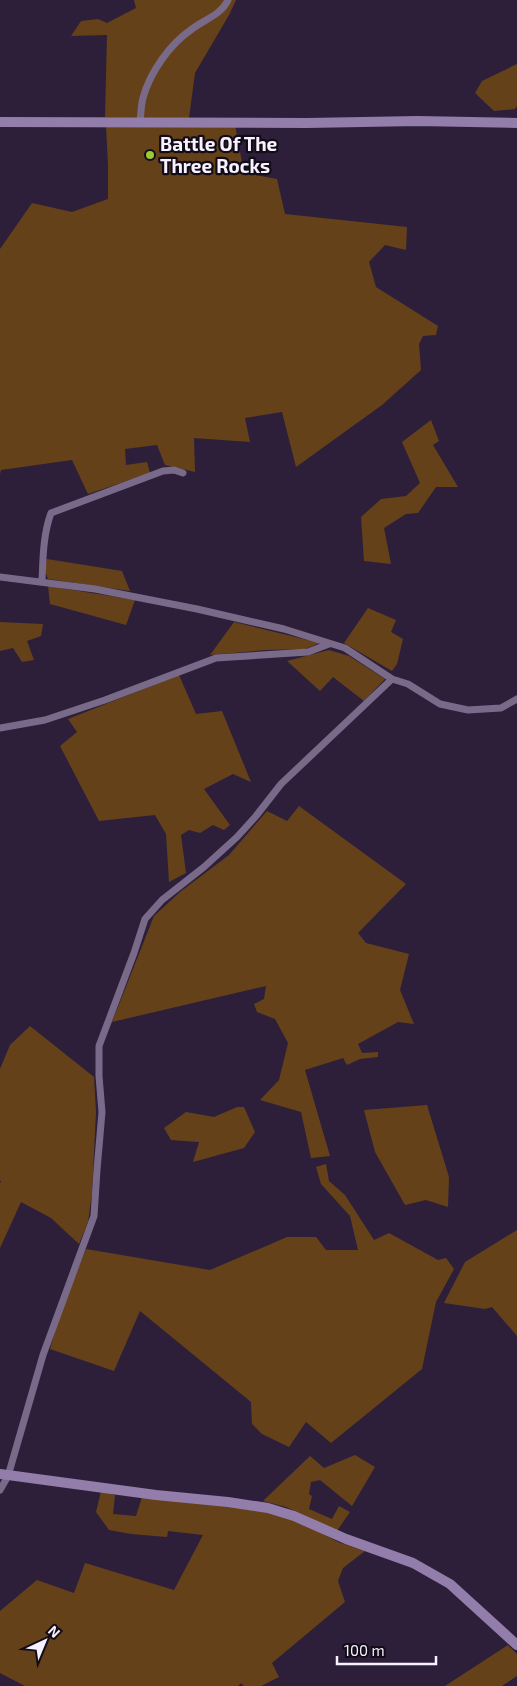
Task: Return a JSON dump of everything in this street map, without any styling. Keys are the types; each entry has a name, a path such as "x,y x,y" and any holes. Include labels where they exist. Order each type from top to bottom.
{"street":[{"path":"140,121 143,98 156,68 174,43 192,29 219,13 228,0"},
{"path":"0,122 307,123 418,121 517,123"},
{"path":"42,581 46,525 51,513 163,470 174,470 182,473"},
{"path":"0,577 95,589 197,609 284,629 345,648 392,679 408,684 440,704 468,710 501,708 517,699"},
{"path":"0,728 45,720 105,700 216,658 308,652 330,644"},
{"path":"0,1490 43,1355 94,1216 96,1170 102,1112 99,1046 145,919 162,900 204,867 237,837 281,784 347,719 379,693 392,679"},
{"path":"4,1475 156,1495 228,1502 268,1508 294,1516 346,1539 413,1563 450,1584 517,1645"}],"shaded area":[{"path":"134,0 236,0 195,73 189,118 105,117 107,35 71,36 81,21 98,19 107,23 136,8"},
{"path":"517,64 517,106 515,109 494,111 475,93 482,81"},
{"path":"235,125 244,173 277,179 285,214 407,227 406,250 385,245 369,262 376,287 438,326 436,335 423,336 419,344 421,370 382,405 296,467 282,412 245,418 250,442 194,438 195,472 165,465 157,445 125,449 126,465 147,462 150,473 88,494 72,460 1,470 0,474 0,249 32,203 72,212 108,199 106,126"},
{"path":"431,420 439,441 433,445 458,487 436,487 418,513 406,514 384,528 391,564 364,561 361,517 381,499 406,496 420,483 402,442"},
{"path":"47,559 122,571 130,591 48,579 44,568"},
{"path":"48,586 135,600 126,625 50,604"},
{"path":"368,608 396,620 391,632 403,639 397,664 392,671 344,643"},
{"path":"0,622 43,624 41,636 27,641 34,660 22,662 13,648 0,651"},
{"path":"234,622 320,643 305,649 210,655"},
{"path":"329,650 349,656 385,679 364,701 333,677 320,691 287,661"},
{"path":"179,675 196,714 222,711 251,782 233,774 204,789 230,825 224,830 213,825 200,833 189,830 181,835 186,873 169,882 166,834 155,815 99,821 60,746 77,732 68,719"},
{"path":"299,806 406,884 358,933 366,943 409,954 400,990 414,1024 398,1022 358,1044 362,1053 378,1052 378,1057 360,1059 347,1065 343,1058 305,1070 330,1156 311,1158 301,1112 260,1100 279,1080 288,1043 275,1019 257,1012 254,1004 264,999 266,986 112,1022 154,916 180,892 229,855 267,811 287,821"},
{"path":"30,1026 94,1077 96,1112 92,1193 88,1222 79,1244 51,1218 21,1202 0,1248 0,1069 10,1045"},
{"path":"427,1105 449,1177 448,1207 426,1200 405,1205 375,1152 364,1110"},
{"path":"237,1107 244,1107 255,1132 244,1148 193,1162 199,1142 171,1140 164,1128 186,1112 214,1117"},
{"path":"326,1164 329,1181 345,1195 374,1240 389,1233 438,1260 446,1258 454,1269 436,1302 422,1369 331,1443 306,1422 289,1447 262,1434 252,1424 251,1402 140,1311 114,1371 50,1349 62,1307 86,1249 210,1270 287,1237 316,1237 326,1250 358,1250 350,1216 321,1184 316,1167"},
{"path":"517,1230 517,1336 492,1307 485,1309 444,1303 465,1262"},
{"path":"355,1455 375,1467 352,1506 320,1480 311,1482 309,1494 312,1496 309,1509 332,1519 339,1506 350,1512 337,1531 286,1507 263,1501 310,1456 324,1468"},
{"path":"101,1491 115,1495 113,1514 136,1516 142,1497 229,1505 278,1514 312,1528 338,1542 365,1551 343,1568 338,1581 345,1602 272,1663 279,1677 261,1686 244,1686 241,1683 238,1686 25,1686 0,1673 0,1611 37,1580 74,1593 85,1563 174,1590 203,1535 168,1531 167,1537 109,1530 96,1512"},
{"path":"508,1645 517,1654 517,1676 502,1686 445,1686"}],"place":[{"name":"Battle Of The Three Rocks","path":"150,155"}]}
